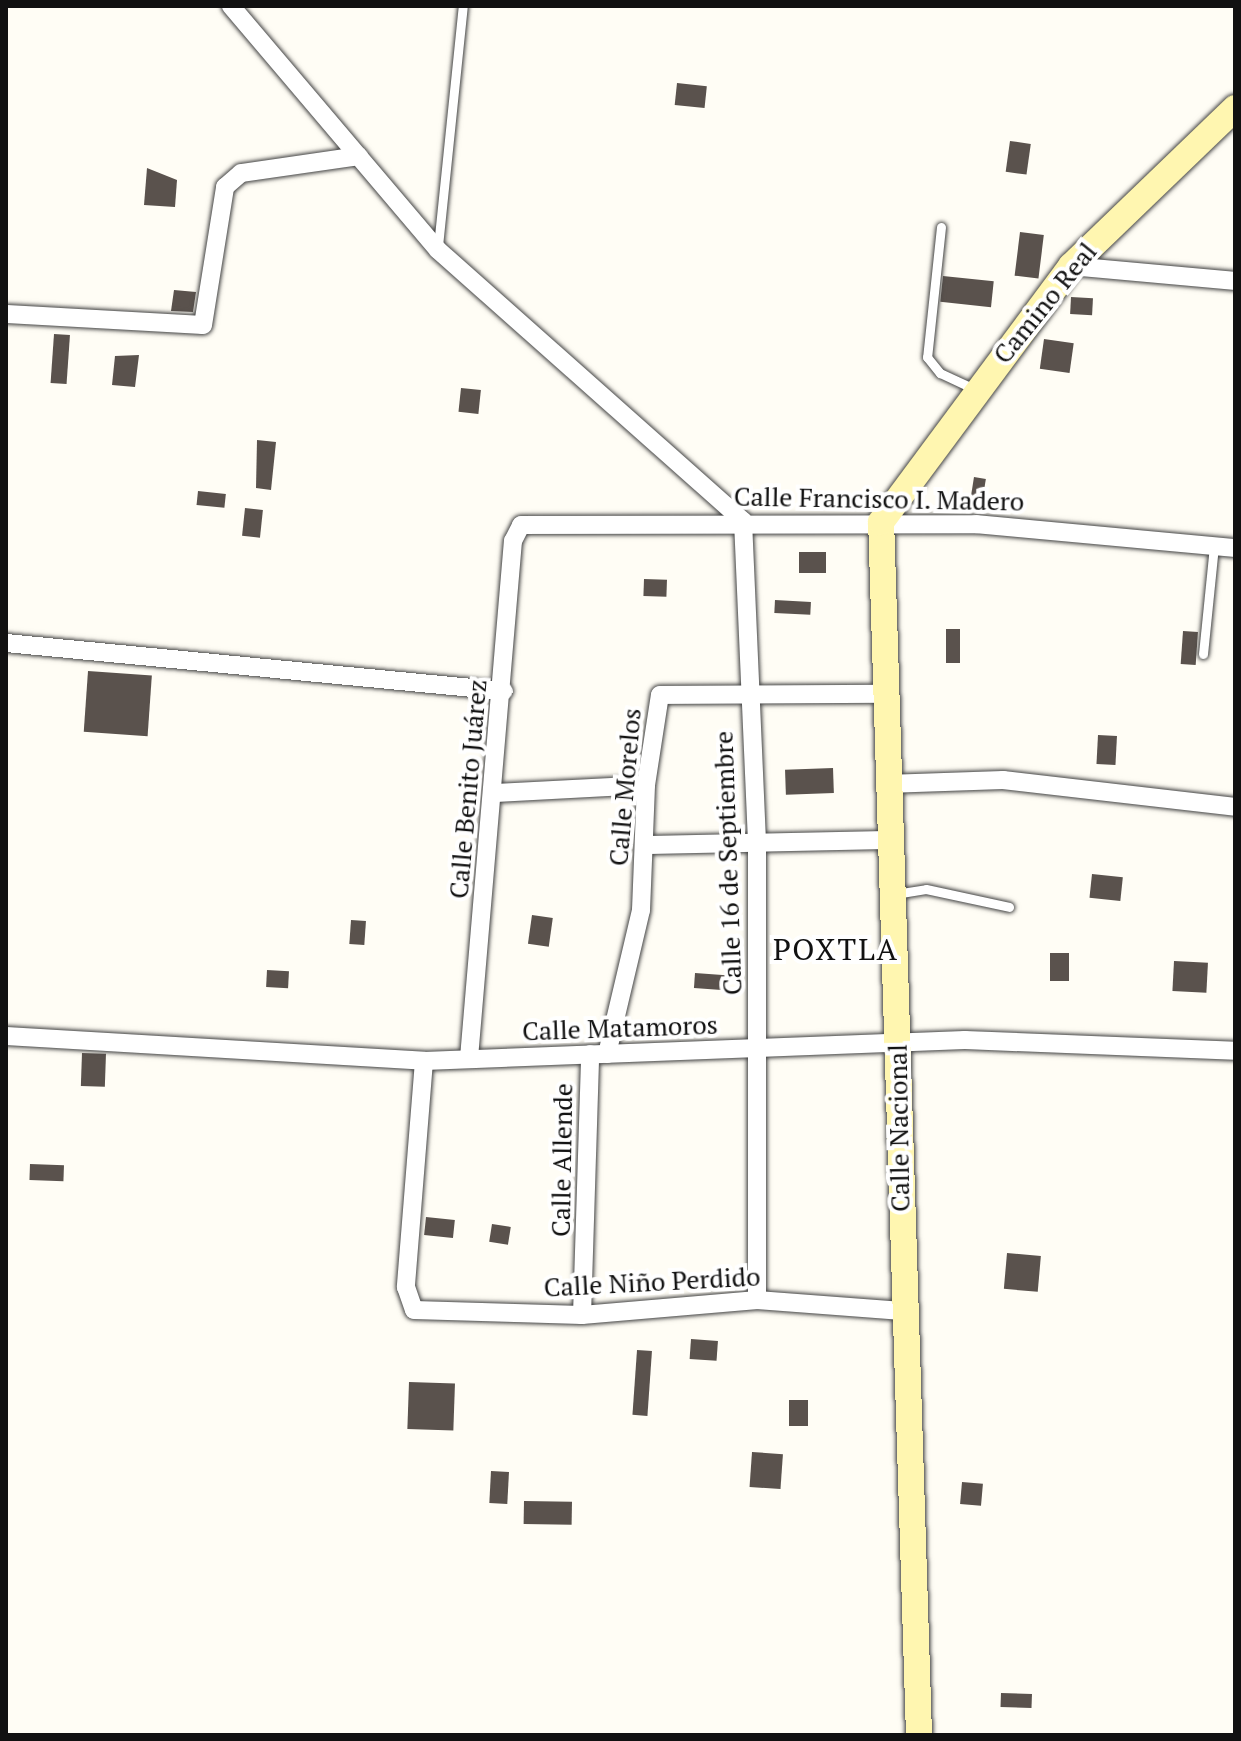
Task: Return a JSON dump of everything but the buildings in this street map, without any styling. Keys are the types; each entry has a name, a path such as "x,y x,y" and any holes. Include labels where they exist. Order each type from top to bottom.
{"street":[{"path":"231,6 438,250 743,521"},
{"name":"Camino Real","path":"881,522 1071,266 1235,108"},
{"path":"7,314 203,325 225,187 241,173 359,156"},
{"path":"1071,266 1235,281"},
{"name":"Calle 16 de Septiembre","path":"743,521 748,696 757,840 757,1300"},
{"name":"Calle Francisco I. Madero","path":"521,525 881,522 1235,548"},
{"name":"Calle Nacional","path":"881,522 881,694 892,895 919,1735"},
{"name":"Calle Benito Juárez","path":"469,1058 504,691 513,541 521,525"},
{"path":"6,643 504,691"},
{"name":"Calle Morelos","path":"599,1054 641,910 646,785 660,695 881,694"},
{"path":"886,784 1003,780 1235,807"},
{"path":"495,793 646,785"},
{"path":"646,845 757,840 889,840"},
{"name":"Calle Matamoros","path":"6,1036 424,1061 1039,1040 1235,1051"},
{"name":"Calle Allende","path":"582,1315 599,1054"},
{"name":"Calle Niño Perdido","path":"424,1061 408,1302 421,1313 582,1315 757,1300 903,1311"}],"lane":[{"path":"438,250 463,6"},
{"path":"941,227 927,357 940,373 976,390"},
{"path":"1203,654 1214,546"},
{"path":"892,895 926,889 1009,907"}],"district":[{"name":"POXTLA","path":"836,949"}]}
